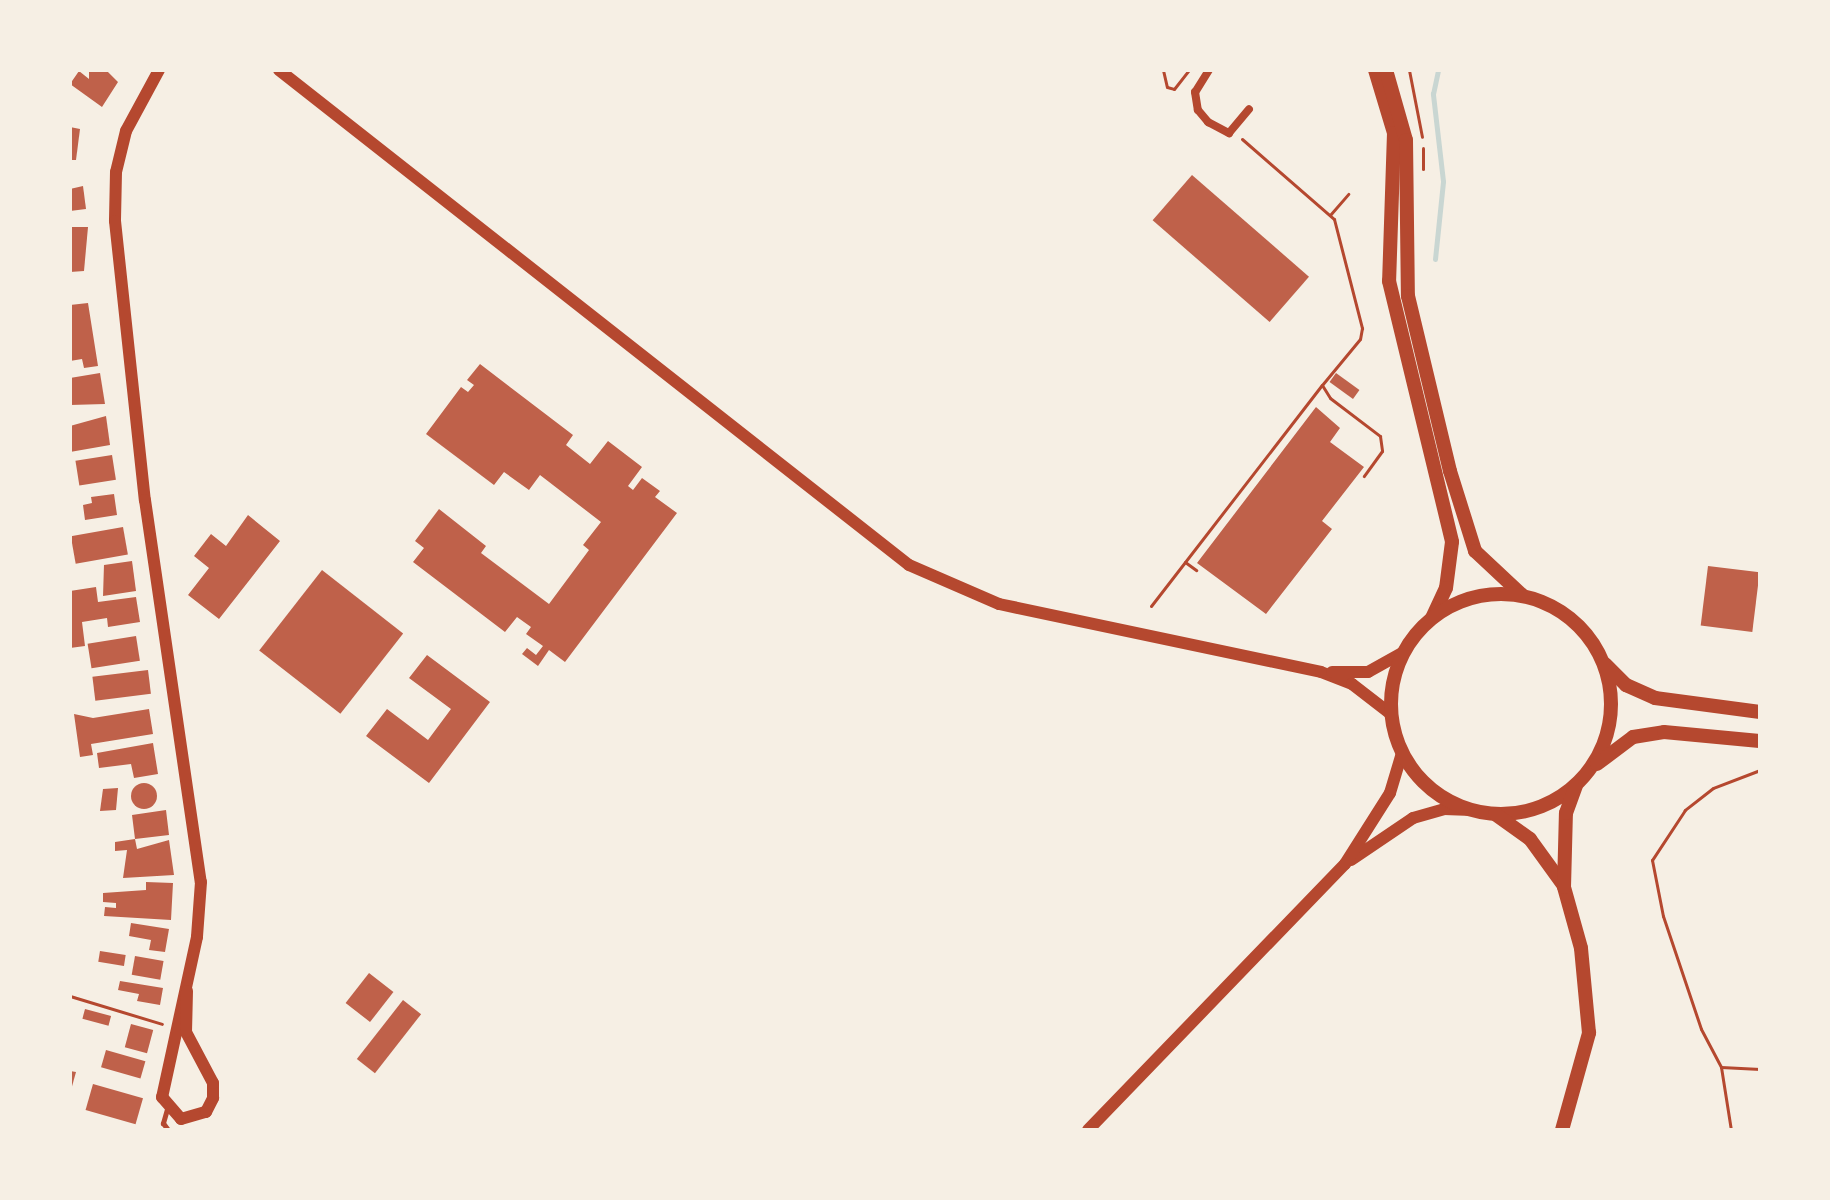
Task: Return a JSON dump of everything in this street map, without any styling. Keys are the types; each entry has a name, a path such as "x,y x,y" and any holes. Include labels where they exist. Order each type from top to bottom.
{"main road":[{"path":"1375,70 1394,133 1389,281 1452,542 1446,588 1431,618 1404,652 1392,687 1391,714 1402,753 1431,789 1472,810 1495,814 1538,807 1576,785 1590,769 1633,737 1664,732 1760,741"},
{"path":"1386,70 1406,140 1408,296 1454,484 1475,551 1525,597 1566,614 1589,636 1604,664 1612,700 1607,737 1590,769"},
{"path":"1431,618 1479,596 1525,597"},
{"path":"1604,664 1626,685 1655,698 1760,712"},
{"path":"1562,1130 1589,1033 1581,948 1564,887 1566,813 1576,785"},
{"path":"1495,814 1530,839 1564,887"}],"street":[{"path":"159,70 126,131 116,172 115,221 145,500 201,882 187,991 186,1032 194,1053 213,1083 213,1098 196,1118 181,1119 167,1109 162,1097 187,991"},
{"path":"279,70 909,565 999,604 1321,672 1352,684 1391,714"},
{"path":"1209,70 1195,92 1198,110 1208,122 1229,133 1249,109"},
{"path":"1321,672 1368,672 1404,652"},
{"path":"1088,1130 1345,864 1390,793 1402,753"},
{"path":"1345,864 1413,818 1444,809 1472,810"},
{"path":"171,1053 194,1053"}],"lane":[{"path":"167,1109 163,1123 168,1130"}],"path":[{"path":"1163,70 1167,87 1174,89 1189,70"},
{"path":"1151,606 1360,339 1362,328 1330,215 1242,139"},
{"path":"1330,215 1348,194"},
{"path":"1322,385 1330,398 1380,436 1382,451 1364,476"},
{"path":"1185,562 1196,570"},
{"path":"1731,1130 1721,1067 1701,1029 1663,916 1652,860 1685,810 1713,788 1760,770"},
{"path":"70,996 177,1029"},
{"path":"1721,1067 1760,1069"}],"building":[{"path":"89,70 106,70 118,82 102,107 70,84 79,71 89,79"},
{"path":"70,127 80,129 76,160 70,160"},
{"path":"1192,175 1309,277 1270,322 1153,220"},
{"path":"83,186 86,209 70,211 70,189"},
{"path":"70,227 88,227 84,271 70,272"},
{"path":"88,303 98,366 84,368 82,359 70,361 70,305"},
{"path":"480,364 573,435 566,445 590,464 608,441 642,467 628,486 633,490 642,478 660,491 655,497 677,513 565,662 549,650 538,666 522,654 527,648 536,655 543,646 526,634 531,627 517,617 505,632 413,562 424,548 415,541 439,509 486,546 481,553 549,604 589,550 583,545 601,522 540,475 529,490 504,472 494,485 426,434 461,387 468,392 474,385 467,380"},
{"path":"100,373 105,404 70,405 70,378"},
{"path":"1336,373 1359,390 1353,399 1330,382"},
{"path":"1316,407 1340,428 1330,442 1364,467 1322,521 1332,529 1266,614 1197,563"},
{"path":"106,416 110,445 70,452 70,426"},
{"path":"112,455 116,480 79,485 75,461"},
{"path":"114,494 117,515 85,520 83,505 92,503 91,497"},
{"path":"248,515 280,541 219,619 188,595 209,568 194,556 211,534 226,546"},
{"path":"123,527 128,555 76,564 71,536"},
{"path":"132,561 136,591 103,596 104,565"},
{"path":"1708,566 1760,572 1752,632 1701,626"},
{"path":"322,570 403,633 340,714 259,650"},
{"path":"96,587 98,602 136,597 140,622 108,627 107,618 82,622 85,646 70,648 70,591"},
{"path":"136,636 140,661 92,668 88,644"},
{"path":"427,655 490,702 429,783 366,736 387,709 428,740 451,709 409,678"},
{"path":"148,670 151,694 95,701 92,677"},
{"path":"149,709 153,734 91,744 93,755 80,757 74,714 93,718"},
{"path":"153,743 158,774 134,778 131,764 99,768 97,753"},
{"path":"144,783 153,787 157,796 153,805 144,809 135,805 131,796 135,787"},
{"path":"118,788 116,810 100,811 103,789"},
{"path":"166,810 169,835 135,839 132,815"},
{"path":"135,839 137,849 169,840 174,875 123,878 127,850 115,851 115,842"},
{"path":"146,882 173,883 171,920 104,916 105,907 116,908 116,903 103,902 103,893 146,890"},
{"path":"131,923 169,929 165,952 149,950 151,940 129,936"},
{"path":"100,951 126,955 124,966 98,962"},
{"path":"135,956 164,961 160,980 132,975"},
{"path":"369,973 393,992 370,1022 346,1003"},
{"path":"120,981 163,988 160,1005 137,1001 139,994 118,990"},
{"path":"403,1000 421,1014 375,1073 357,1059"},
{"path":"85,1009 111,1016 108,1026 82,1019"},
{"path":"131,1024 153,1030 147,1053 125,1047"},
{"path":"106,1050 145,1061 140,1079 101,1067"},
{"path":"70,1071 76,1072 71,1090 70,1090"},
{"path":"93,1084 143,1098 136,1124 86,1110"}],"waterway":[{"path":"1435,259 1443,181 1433,94 1438,70"}]}
